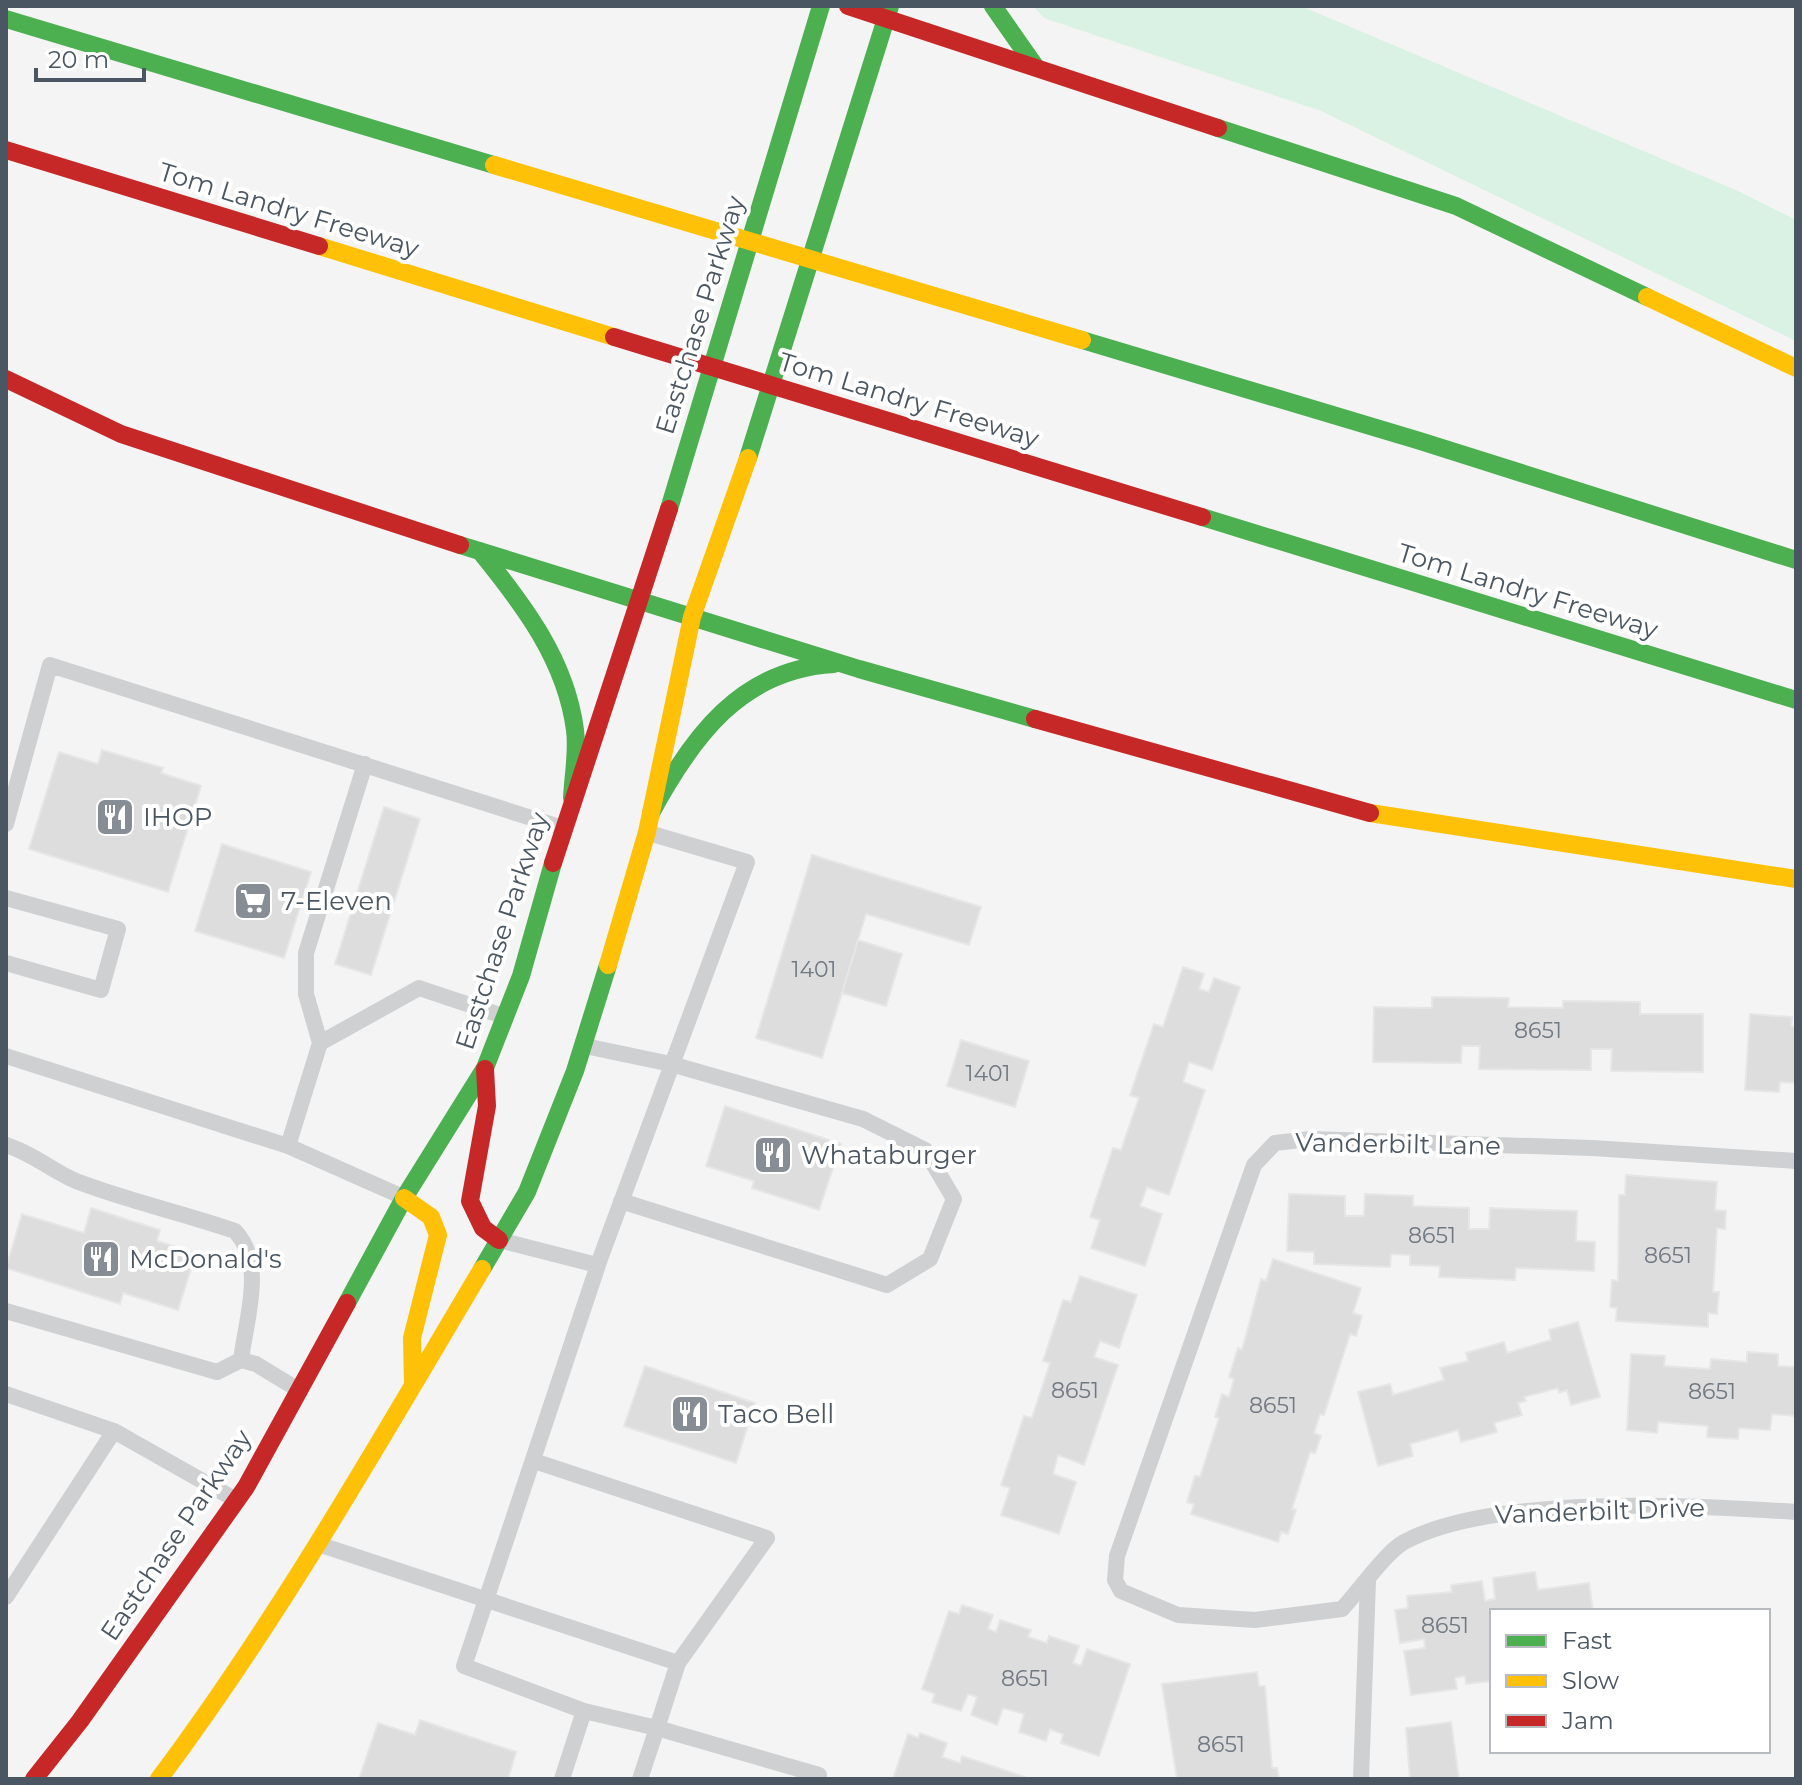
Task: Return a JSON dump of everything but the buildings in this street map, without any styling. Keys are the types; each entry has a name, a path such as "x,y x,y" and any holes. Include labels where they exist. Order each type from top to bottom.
{"main road":[{"name":"Eastchase Parkway","path":"34,1779 80,1721 237,1500 404,1198 485,1068 505,1017 572,798 675,491 821,6"},
{"path":"848,6 888,12 1035,66 1456,206 1796,368"},
{"path":"993,6 1035,66"},
{"path":"159,1779 212,1708 319,1544 527,1192 584,1046 647,832 692,617 732,509 888,12"},
{"path":"6,19 1420,441 1796,560"},
{"name":"Tom Landry Freeway","path":"6,150 1796,700"},
{"path":"6,379 121,434 480,551 841,663 1380,816 1796,879"},
{"path":"480,551 525,606 559,665 575,731 572,798"},
{"path":"651,813 678,761 709,723 748,691 793,668 841,663"},
{"path":"485,1068 487,1106 470,1201 483,1228 499,1240"},
{"path":"404,1198 431,1217 438,1235 412,1338 413,1388"},
{"path":"176,1779 212,1708"}],"lane":[{"path":"6,824 50,665 563,829"},
{"path":"288,1146 320,1043 306,994 306,953 365,764"},
{"path":"647,832 747,862 597,1265 464,1666 584,1711 657,1728 819,1775 817,1779"},
{"path":"6,898 118,929 101,990 6,963"},
{"path":"320,1043 419,988 505,1017"},
{"path":"584,1046 671,1064 863,1119 925,1150 954,1199 930,1259 887,1285 621,1201"},
{"path":"6,1056 288,1146 404,1198"},
{"name":"Vanderbilt Lane","path":"1115,1580 1117,1556 1254,1165 1275,1143 1310,1139 1577,1147 1796,1161"},
{"path":"6,1145 31,1153 52,1170 78,1181 235,1231 247,1244 252,1280 241,1360"},
{"path":"499,1240 597,1265"},
{"path":"6,1311 217,1372 241,1360 256,1364 299,1390"},
{"path":"6,1394 114,1431 237,1500"},
{"path":"6,1597 114,1431"},
{"path":"534,1461 767,1538 678,1663 640,1779"},
{"name":"Vanderbilt Drive","path":"1115,1580 1121,1591 1178,1615 1255,1620 1342,1609 1402,1543 1484,1516 1620,1507 1720,1507 1796,1512"},
{"path":"319,1544 678,1663"},
{"path":"1361,1779 1368,1581"},
{"path":"562,1779 584,1711"}],"green space":[{"path":"1033,6 1301,6 1738,191 1796,220 1796,341 1321,111 1044,18"}],"traffic: fast":[{"path":"669,509 821,6"},
{"path":"748,458 890,6"},
{"path":"993,6 1035,66"},
{"path":"6,19 494,165"},
{"path":"1218,128 1456,206 1647,297"},
{"path":"1082,340 1420,441 1796,560"},
{"path":"1202,517 1796,700"},
{"path":"460,545 859,669 1035,719"},
{"path":"480,551 527,612 562,680 576,738 572,798"},
{"path":"651,813 702,734 746,693 772,679 801,669 834,664"},
{"path":"347,1303 404,1198 485,1068 521,976 553,863"},
{"path":"482,1269 527,1192 575,1071 608,965"}],"traffic: slow":[{"path":"494,165 1082,340"},
{"path":"319,246 614,337"},
{"path":"1647,297 1796,368"},
{"path":"608,965 647,832 692,617 748,458"},
{"path":"1370,813 1796,879"},
{"path":"404,1198 431,1217 438,1235 412,1338 413,1383"},
{"path":"159,1779 287,1592 482,1269"}],"traffic: jam":[{"path":"848,6 1218,128"},
{"path":"6,150 319,246"},
{"path":"614,337 1202,517"},
{"path":"6,379 121,434 460,545"},
{"path":"553,863 669,509"},
{"path":"1035,719 1370,813"},
{"path":"485,1069 487,1106 470,1201 483,1228 499,1240"},
{"path":"34,1779 80,1721 246,1487 347,1303"}],"place":[{"name":"IHOP","path":"115,817"},
{"name":"7-Eleven","path":"253,901"},
{"name":"Whataburger","path":"773,1155"},
{"name":"McDonald's","path":"101,1259"},
{"name":"Taco Bell","path":"690,1414"}]}
